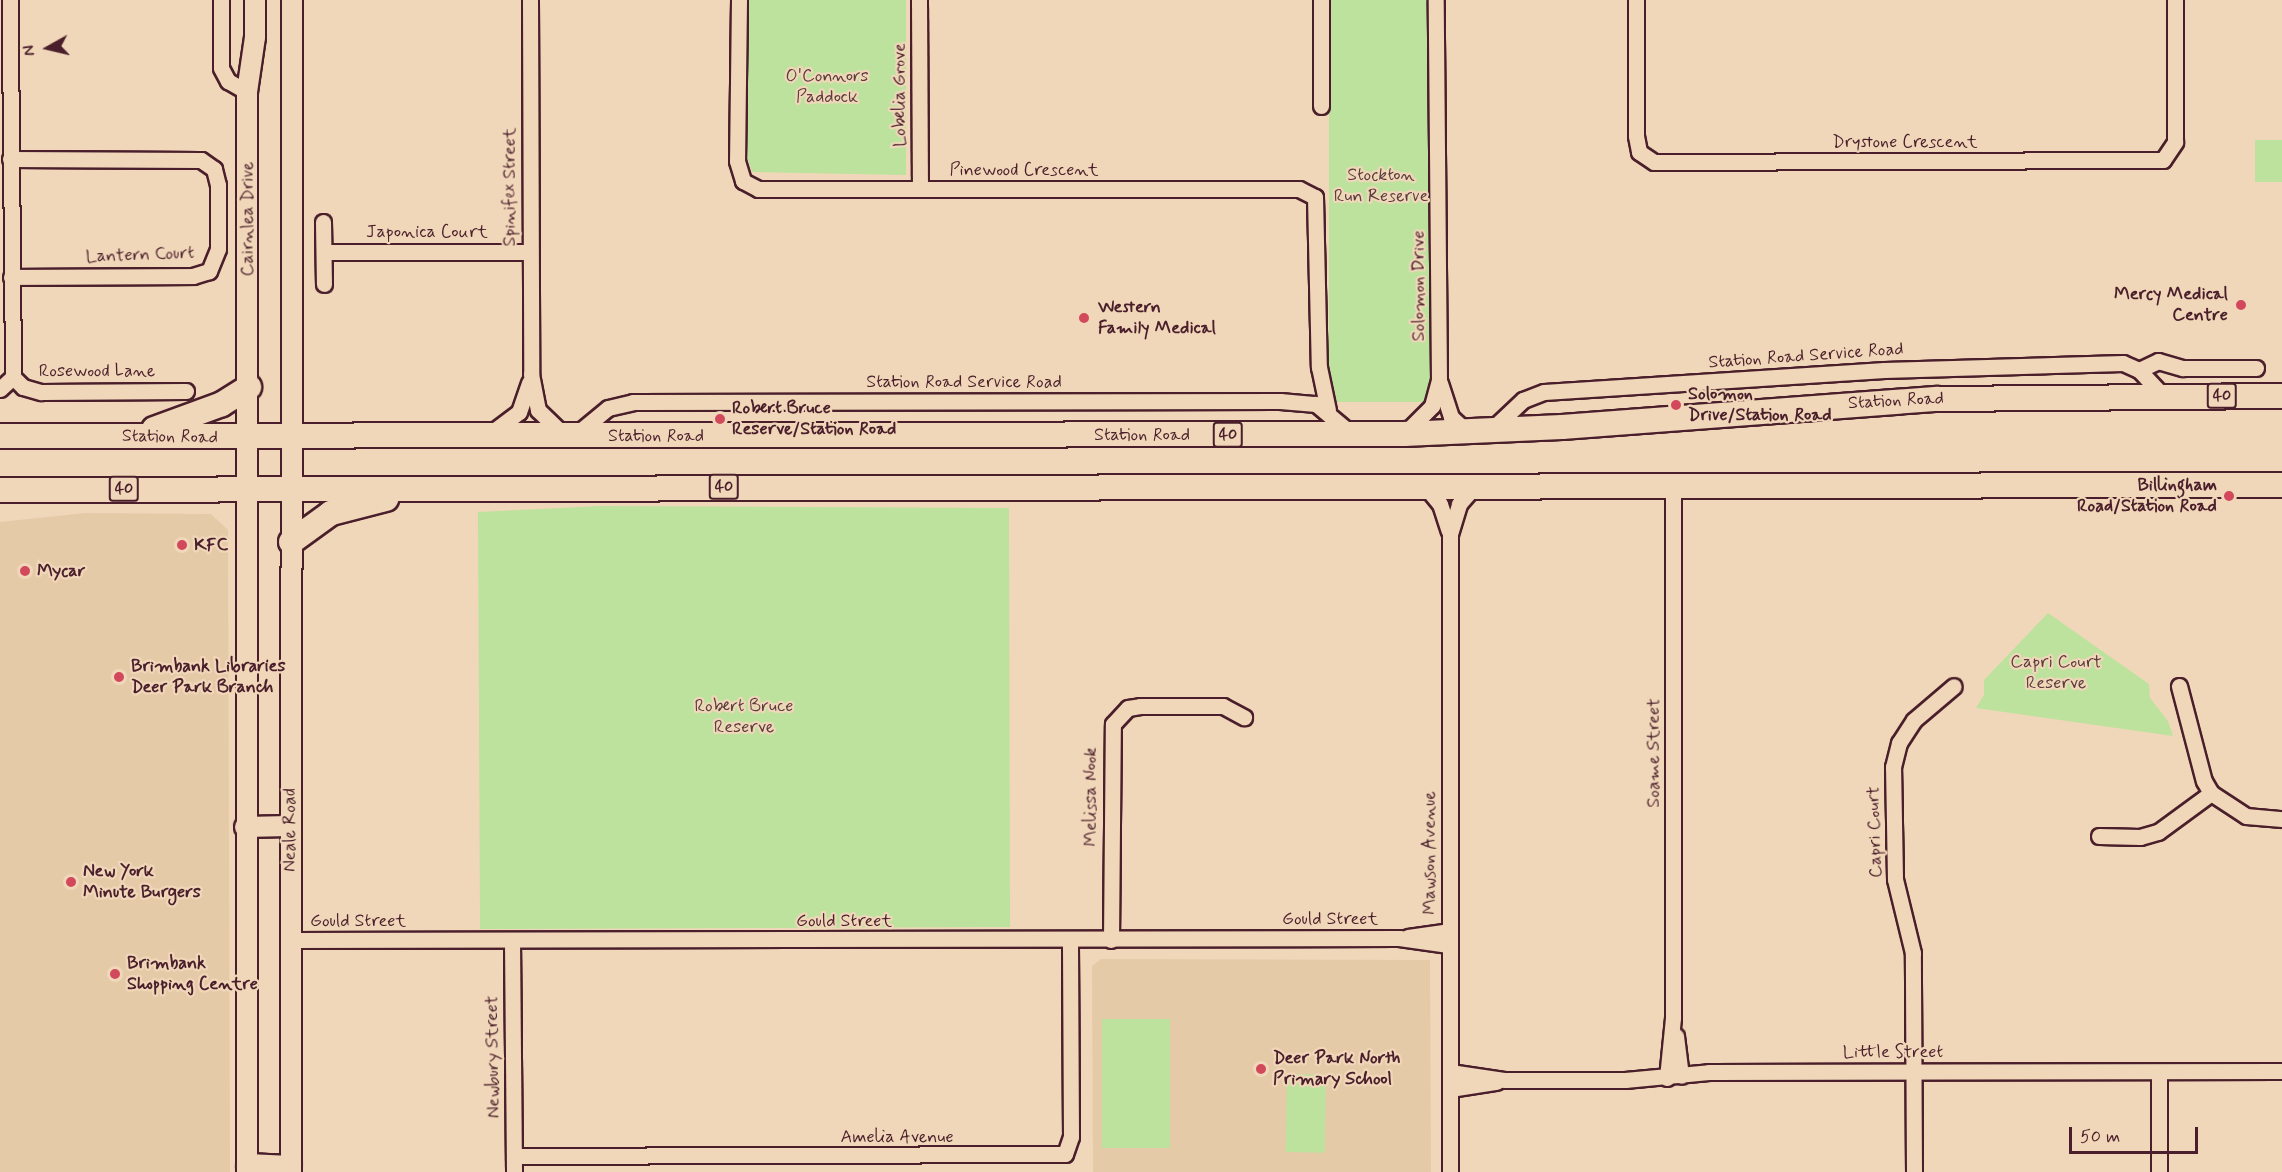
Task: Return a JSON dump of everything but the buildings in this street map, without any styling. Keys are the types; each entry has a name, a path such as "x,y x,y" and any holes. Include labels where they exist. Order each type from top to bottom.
{"main road":[{"path":"122,436 198,415 249,387"},
{"name":"Station Road","path":"0,436 292,438 1353,435 1478,432 1915,400 2282,396"},
{"name":"40","path":"0,490 2282,485"},
{"path":"291,542 331,513 433,488"}],"street":[{"path":"0,389 13,376 10,0"},
{"path":"221,0 221,68 228,81 248,92"},
{"name":"Cairnlea Drive","path":"248,489 248,92 255,37 255,0"},
{"path":"292,0 292,438"},
{"name":"Spinifex Street","path":"530,0 531,374 538,410 569,436"},
{"name":"Pinewood Crescent","path":"739,0 737,161 743,181 758,189 1302,189 1318,204 1319,367 1328,410"},
{"name":"Lobelia Grove","path":"919,0 920,189"},
{"path":"1321,0 1321,106"},
{"name":"Drystone Crescent","path":"1636,0 1636,136 1639,152 1654,162 2163,160 2175,142 2175,0"},
{"name":"Solomon Drive","path":"1404,434 1432,406 1439,380 1438,4"},
{"name":"Lantern Court","path":"10,159 201,160 214,169 218,185 218,249 209,271 193,276 11,277"},
{"path":"323,222 324,284"},
{"name":"Japonica Court","path":"324,252 530,252"},
{"name":"Station Road Service Road","path":"1478,432 1523,400 1544,392 1961,366 2108,362 2139,370 2158,362 2183,368 2256,368"},
{"name":"Pinewood Crescent","path":"1293,401 1306,395 1319,367"},
{"path":"2139,370 2163,396"},
{"name":"Spinifex Street","path":"486,436 519,412 531,374"},
{"name":"Rosewood Lane","path":"13,376 23,387 41,392 186,391"},
{"name":"Solomon Drive","path":"1439,380 1451,417 1478,432"},
{"name":"Station Road Service Road","path":"569,436 608,408 633,402 1293,401 1316,404 1328,410 1353,435"},
{"name":"Neale Road","path":"291,1169 289,940 292,438"},
{"name":"Mawson Avenue","path":"1426,487 1440,504 1450,534"},
{"name":"Mawson Avenue","path":"1450,1172 1450,534 1459,504 1474,487"},
{"name":"Soame Street","path":"1673,487 1674,1077"},
{"path":"248,489 245,827 247,1168 291,1169"},
{"name":"Capri Court","path":"1914,1172 1912,938 1895,879 1893,767 1899,743 1914,720 1954,686"},
{"path":"2179,686 2204,781 2211,793 2246,816 2282,819"},
{"name":"Melissa Nook","path":"1111,940 1113,724 1128,708 1140,706 1223,706 1244,717"},
{"path":"2099,836 2140,837 2158,832 2211,793"},
{"path":"245,827 290,826"},
{"name":"Gould Street","path":"289,940 1449,938"},
{"name":"Amelia Avenue","path":"514,1156 1065,1154 1071,1137 1070,940"},
{"name":"Newbury Street","path":"512,941 514,1172"},
{"name":"Little Street","path":"1450,1089 1505,1080 1674,1077 1709,1072 2282,1071"},
{"name":"Little Street","path":"1450,1072 1505,1080"},
{"path":"2158,1072 2159,1172"}],"shaded area":[{"name":"Brimbank Shopping Centre","path":"85,513 211,514 228,530 230,1172 0,1172 0,522"},
{"name":"Deer Park North Primary School","path":"1101,959 1430,960 1431,1172 1093,1172 1092,966"}],"green space":[{"name":"O'Connors Paddock","path":"748,0 906,0 906,175 752,172 747,157"},
{"name":"Stockton Run Reserve","path":"1329,0 1431,0 1431,402 1329,402"},
{"path":"2255,140 2282,140 2282,182 2255,182"},
{"name":"Robert Bruce Reserve","path":"600,506 1009,508 1010,927 480,929 478,512"},
{"name":"Capri Court Reserve","path":"2048,613 2149,684 2150,698 2168,721 2173,736 1976,708 1984,695 1984,680"},
{"path":"1102,1019 1170,1019 1170,1148 1102,1148"},
{"path":"1287,1074 1326,1075 1325,1153 1286,1152"}],"place":[{"name":"Mercy Medical Centre","path":"2241,305"},
{"name":"Western Family Medical","path":"1084,318"},
{"name":"Solomon Drive/Station Road","path":"1676,405"},
{"name":"Robert Bruce Reserve/Station Road","path":"720,419"},
{"name":"Billingham Road/Station Road","path":"2229,496"},
{"name":"KFC","path":"182,545"},
{"name":"Mycar","path":"25,571"},
{"name":"Brimbank Libraries Deer Park Branch","path":"119,677"},
{"name":"New York Minute Burgers","path":"71,882"},
{"name":"Brimbank Shopping Centre","path":"115,974"},
{"name":"Deer Park North Primary School","path":"1261,1069"}]}
